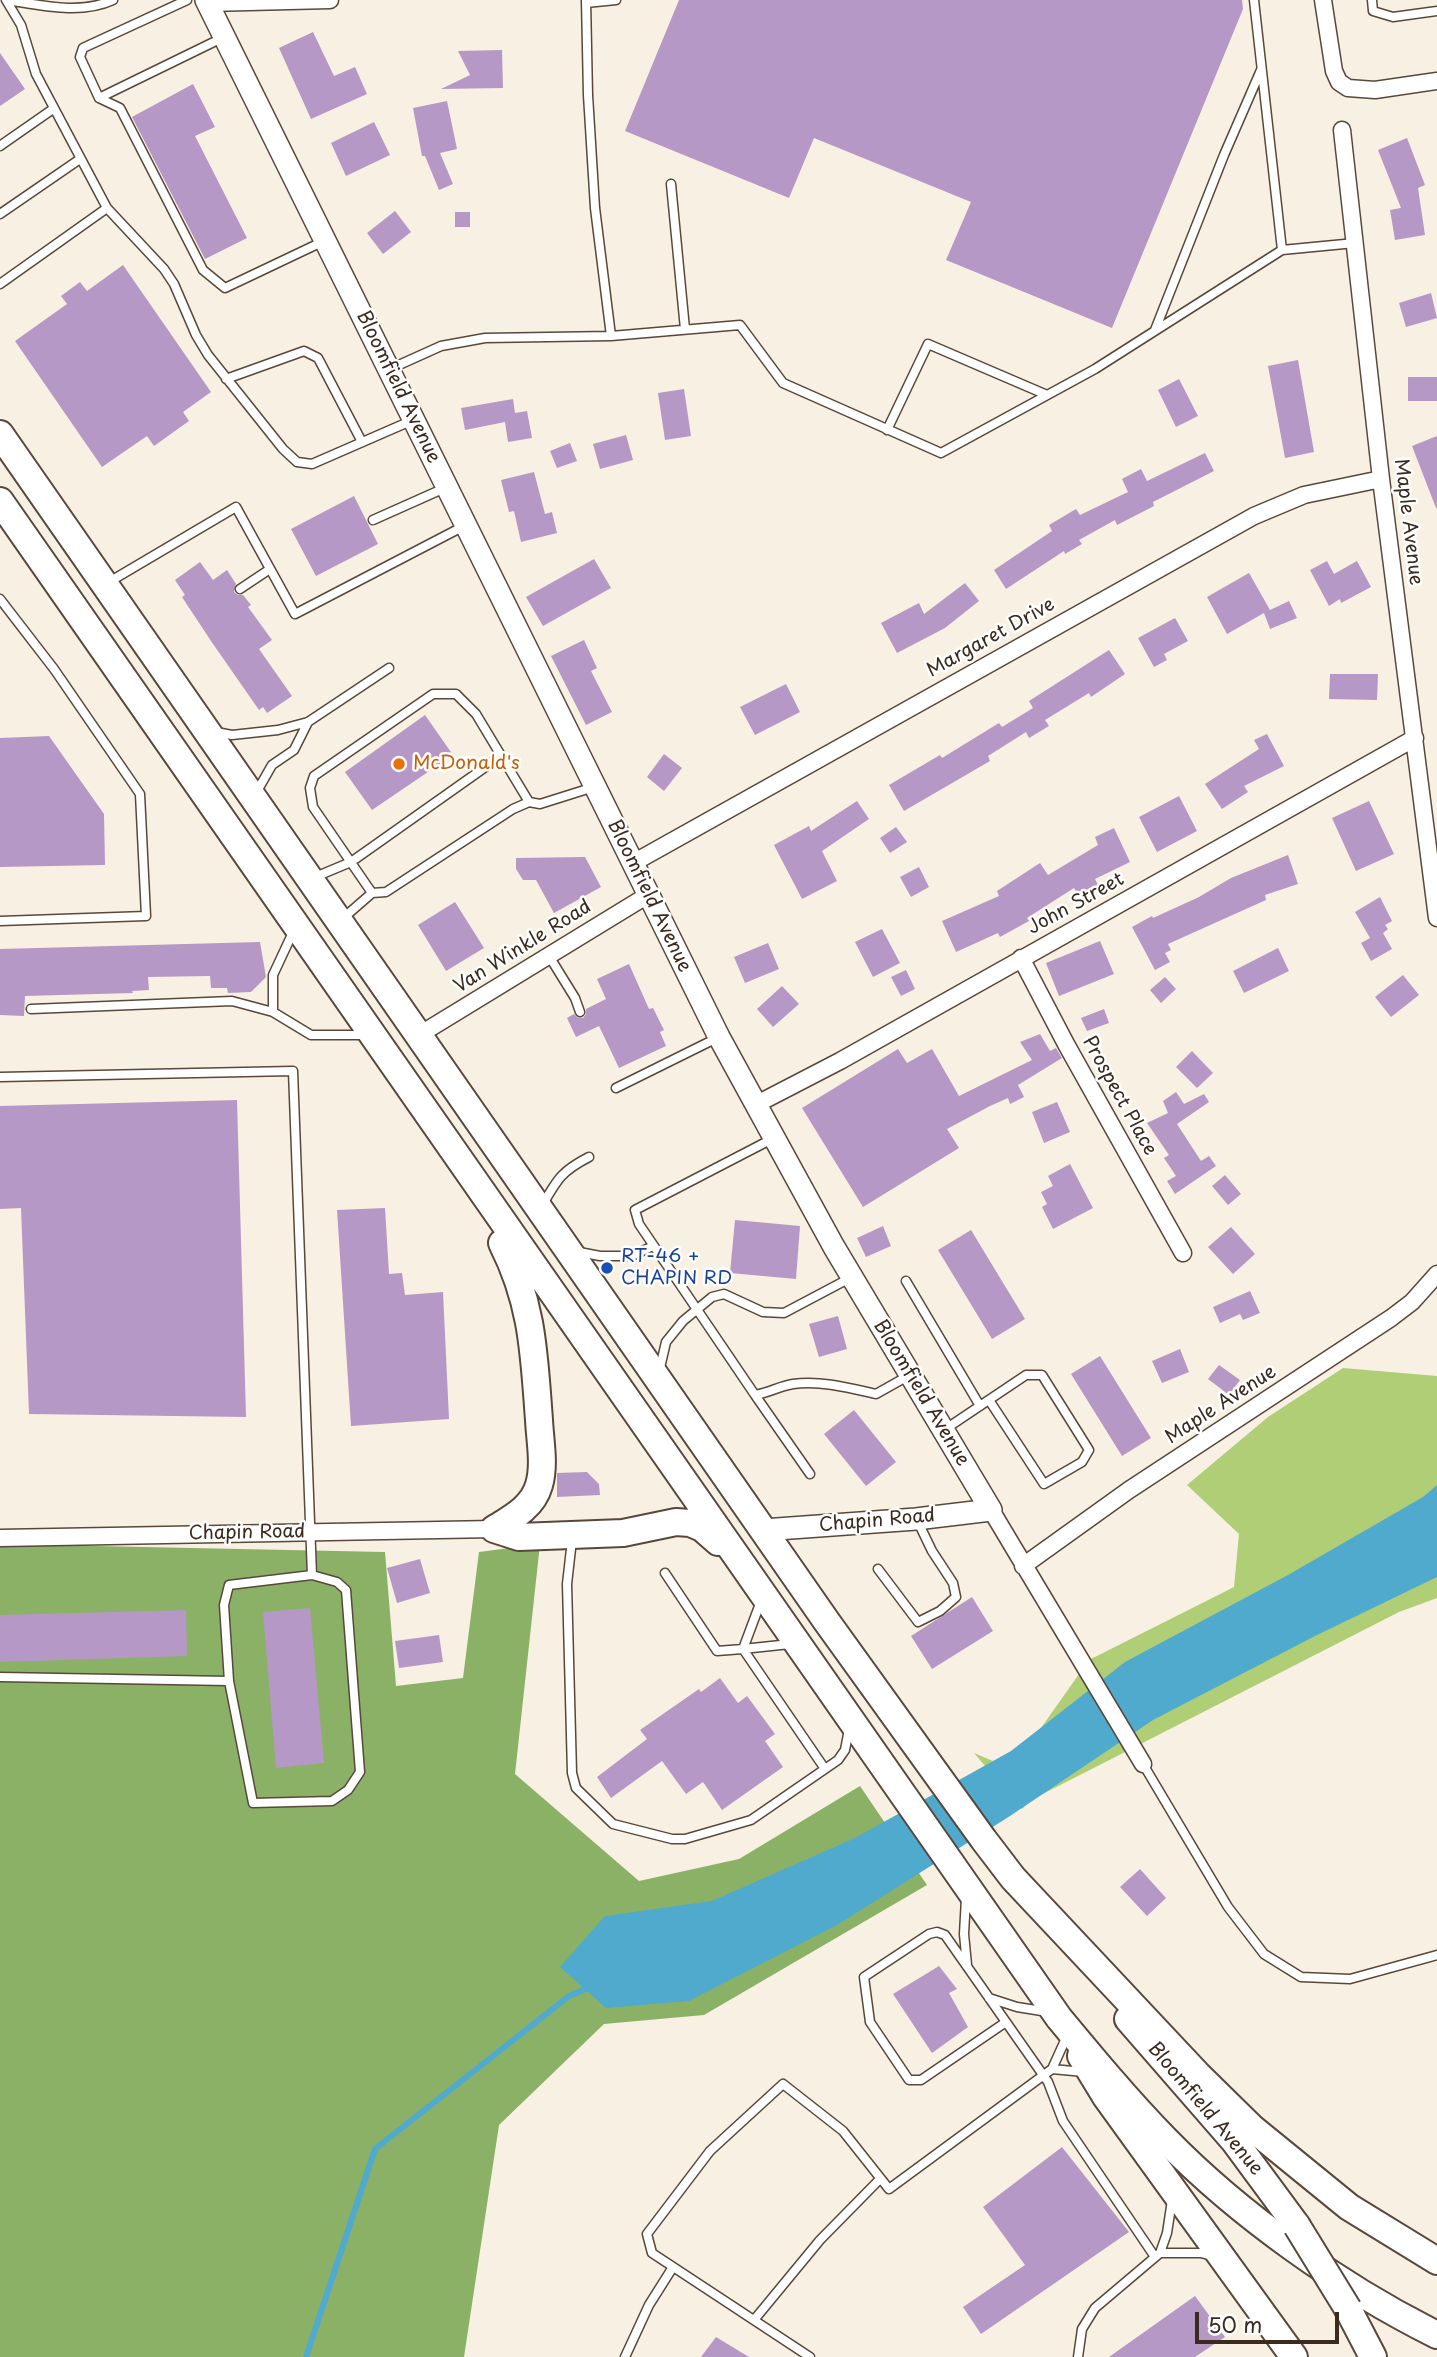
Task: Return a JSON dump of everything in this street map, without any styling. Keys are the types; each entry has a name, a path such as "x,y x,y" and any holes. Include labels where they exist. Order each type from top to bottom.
{"main road":[{"path":"0,434 924,1760 1013,1878 1198,2075 1252,2128 1349,2207 1437,2261"},
{"path":"0,502 738,1561 764,1594 1061,2022 1092,2074 1173,2191 1294,2357"},
{"path":"462,1163 516,1272 527,1308 534,1347 541,1464 539,1485 519,1514 494,1528"},
{"path":"494,1528 519,1537 623,1533 658,1524 690,1523 702,1528 738,1561"},
{"name":"Bloomfield Avenue","path":"1013,1878 1059,1941 1236,2142 1297,2226 1348,2309 1373,2357"},
{"path":"1061,2022 1108,2078 1195,2168 1317,2264 1405,2319 1437,2335"}],"street":[{"path":"200,1 330,0"},
{"path":"1323,0 1334,71 1339,82 1348,88 1376,90 1437,81"},
{"name":"Bloomfield Avenue","path":"200,1 225,37 648,895 755,1105 1023,1566 1143,1764"},
{"name":"Maple Avenue","path":"1342,130 1381,479 1415,738 1430,800 1437,918"},
{"name":"Margaret Drive","path":"633,863 1254,516 1304,495 1381,479"},
{"name":"John Street","path":"755,1105 840,1061 1415,738"},
{"name":"Van Winkle Road","path":"419,1035 648,895"},
{"name":"Prospect Place","path":"1021,958 1183,1252"},
{"name":"Maple Avenue","path":"1023,1566 1129,1490 1391,1318 1421,1293 1437,1274"},
{"name":"Chapin Road","path":"763,1530 916,1519 991,1510"},
{"name":"Chapin Road","path":"0,1538 494,1528"}],"lane":[{"path":"6,0 59,8 99,6 113,0"},
{"path":"6,0 21,25 36,74 107,208 174,284 196,335 226,379 283,449 297,462 312,464 413,420"},
{"path":"611,336 595,208 586,1 617,0"},
{"path":"1254,0 1282,250"},
{"path":"1372,0 1373,11 1393,17 1437,11"},
{"path":"200,1 83,48 80,57 99,97 120,108 203,270 225,288 325,240"},
{"path":"99,97 225,37"},
{"path":"1155,330 1262,68"},
{"path":"0,146 53,108"},
{"path":"0,214 80,159"},
{"path":"671,184 685,329"},
{"path":"0,284 107,208"},
{"path":"389,369 441,346 485,338 611,336 740,325 783,383 941,453 1095,369 1282,250 1354,243"},
{"path":"887,429 928,344 1046,395"},
{"path":"226,379 304,351 318,358 362,442"},
{"path":"373,520 447,487"},
{"path":"104,584 236,507 295,614 466,525"},
{"path":"240,589 270,569"},
{"path":"0,599 54,669 140,794 146,916 0,920"},
{"path":"206,730 232,735 278,730 308,722 388,668"},
{"path":"372,893 313,807 310,789 314,776 433,694 456,694 476,714 529,802"},
{"path":"253,799 272,765 294,750 308,722"},
{"path":"309,880 351,862 501,756"},
{"path":"339,922 372,893 386,892 513,809 529,802 540,804 595,787"},
{"path":"273,1012 273,975 296,925"},
{"path":"548,956 575,998 580,1012"},
{"path":"31,1009 232,1001 273,1012 311,1035 373,1035"},
{"path":"616,1088 719,1037"},
{"path":"0,1077 293,1071 312,1576"},
{"path":"774,1138 635,1210 639,1224 653,1246 810,1474"},
{"path":"540,1209 567,1168 589,1157"},
{"path":"569,1250 600,1256 632,1256 653,1246"},
{"path":"658,1379 666,1342 683,1321 712,1297 724,1294 763,1312 784,1314 853,1277"},
{"path":"906,1281 980,1406"},
{"path":"755,1395 771,1393 790,1385 813,1383 876,1394 910,1374"},
{"path":"944,1430 1026,1375 1042,1375 1089,1450 1082,1461 1044,1484 989,1400"},
{"path":"878,1569 918,1622 940,1611 956,1597 953,1583 932,1551 916,1519"},
{"path":"573,1534 567,1584 572,1773 576,1788 613,1824 672,1839 685,1839 751,1820 838,1760 845,1750 851,1720"},
{"path":"665,1573 717,1651 798,1643"},
{"path":"312,1576 337,1581 346,1590 360,1772 348,1790 332,1801 253,1803 229,1681 224,1605 229,1585 312,1576"},
{"path":"743,1649 764,1594"},
{"path":"743,1649 825,1769"},
{"path":"0,1677 229,1681"},
{"path":"1143,1764 1228,1908 1264,1954 1301,1977 1350,1979 1437,1955"},
{"path":"957,1872 967,1907 964,1934 967,1967"},
{"path":"1006,2022 921,2080 909,2080 870,2022 864,1977 929,1934 937,1932 945,1935 1044,2075 1063,2121 1157,2255"},
{"path":"989,1998 1061,2022 1052,2069"},
{"path":"810,2357 652,2253 647,2234 710,2151 783,2084 843,2132 889,2189 1052,2069 1079,2070 1092,2074"},
{"path":"754,2320 820,2240 880,2179"},
{"path":"1078,2357 1082,2329 1094,2308 1157,2255 1167,2233 1173,2191"},
{"path":"1157,2255 1201,2253 1222,2259"},
{"path":"625,2357 649,2305 673,2267"}],"green space":[{"path":"1343,1368 1437,1376 1437,1598 1399,1612 1031,1800 1022,1809 974,1753 1012,1769 1089,1660 1234,1587 1239,1534 1187,1485 1268,1417"},
{"path":"0,1544 385,1552 396,1686 463,1678 479,1552 540,1544 515,1774 639,1881 739,1859 860,1786 927,1885 704,2015 604,2024 499,2125 464,2357 0,2357"}],"water":[{"path":"1437,1485 1437,1577 1315,1636 1153,1720 1010,1816 837,1925 689,2001 606,2008 560,1967 605,1916 712,1901 855,1838 1011,1751 1125,1662 1288,1575 1423,1497"}],"building":[{"path":"679,0 1242,0 1243,9 1112,328 946,260 971,202 814,138 789,198 625,131"},
{"path":"313,32 334,76 355,67 367,94 311,119 279,48"},
{"path":"502,50 503,88 441,89 470,75 458,51"},
{"path":"0,53 25,89 0,106"},
{"path":"193,84 215,127 195,136 247,238 205,259 132,117"},
{"path":"447,101 457,149 440,153 453,184 439,190 425,156 422,156 413,108"},
{"path":"374,122 390,155 346,176 331,143"},
{"path":"1407,138 1425,185 1418,188 1425,235 1395,240 1390,210 1401,208 1378,150"},
{"path":"395,211 411,232 383,254 367,233"},
{"path":"455,212 470,212 470,227 455,227"},
{"path":"123,265 211,392 183,412 189,421 154,446 147,436 102,467 15,341 67,304 61,296 80,282 87,291"},
{"path":"1431,293 1437,318 1406,327 1399,303"},
{"path":"1298,360 1314,452 1285,458 1268,366"},
{"path":"1408,377 1437,377 1437,401 1408,401"},
{"path":"1179,379 1198,416 1176,427 1158,390"},
{"path":"684,389 691,436 665,440 658,393"},
{"path":"513,399 515,413 527,411 532,438 508,442 505,422 465,430 461,408"},
{"path":"626,435 633,460 600,469 593,444"},
{"path":"1437,436 1437,508 1436,508 1412,446"},
{"path":"570,443 577,461 557,468 550,451"},
{"path":"1205,453 1214,471 1153,502 1154,506 1117,525 1115,520 1079,540 1082,544 1065,554 1064,551 1006,589 994,570 1052,531 1049,525 1076,509 1080,515 1128,492 1122,479 1141,469 1147,481"},
{"path":"534,472 545,514 552,512 557,533 521,542 514,511 509,512 501,480"},
{"path":"354,496 378,544 316,576 291,529"},
{"path":"594,559 611,588 543,626 526,597"},
{"path":"1327,561 1334,574 1357,561 1371,587 1341,603 1340,599 1329,606 1310,570"},
{"path":"200,562 213,580 227,570 236,584 234,592 243,595 251,605 248,607 272,640 259,649 292,696 267,713 263,707 259,710 182,597 185,595 175,580"},
{"path":"1249,573 1270,610 1289,601 1297,618 1270,629 1264,613 1227,634 1207,597"},
{"path":"965,583 979,601 945,628 897,653 881,623 919,603 924,614"},
{"path":"1175,618 1188,641 1164,654 1167,660 1154,667 1138,638"},
{"path":"584,640 597,668 591,671 612,712 586,725 551,656"},
{"path":"1109,650 1125,674 1091,697 1089,693 1045,720 1049,726 1029,738 1026,732 988,756 990,761 904,811 889,785 940,755 942,758 999,723 1002,727 1033,708 1029,701"},
{"path":"1330,674 1378,674 1377,700 1329,699"},
{"path":"786,684 800,712 755,735 740,707"},
{"name":"McDonald's","path":"425,715 453,755 372,810 345,772"},
{"path":"1267,734 1284,766 1244,786 1248,792 1222,809 1205,784 1259,749 1254,740"},
{"path":"49,736 104,814 105,865 0,867 0,738"},
{"path":"664,754 682,768 664,791 647,777"},
{"path":"1179,796 1197,831 1157,852 1139,817"},
{"path":"857,801 869,819 822,851 837,881 802,899 774,845 809,826 811,831"},
{"path":"1369,801 1394,854 1356,871 1332,818"},
{"path":"896,827 907,842 890,853 880,838"},
{"path":"1114,828 1130,862 1095,879 1099,887 1080,898 1074,888 1027,918 1029,921 1000,937 998,933 956,952 942,921 999,896 997,891 1040,863 1048,875 1098,845 1095,837"},
{"path":"1288,855 1298,884 1265,895 1266,900 1168,944 1171,950 1165,953 1170,962 1155,970 1132,927 1199,897 1231,878"},
{"path":"585,857 601,887 554,913 536,880 523,880 516,869 516,858"},
{"path":"919,867 929,887 911,897 900,877"},
{"path":"1380,897 1392,921 1385,925 1388,929 1383,933 1392,949 1371,961 1361,943 1370,938 1355,912"},
{"path":"455,902 484,948 446,971 418,925"},
{"path":"882,929 900,963 873,977 855,942"},
{"path":"1100,941 1114,974 1059,996 1046,963"},
{"path":"260,942 266,977 251,992 228,993 227,988 211,988 210,976 148,977 149,990 132,991 133,993 25,996 24,1016 0,1015 0,949"},
{"path":"768,943 779,969 745,983 734,957"},
{"path":"1278,948 1289,971 1244,993 1233,971"},
{"path":"629,964 649,1009 653,1008 664,1030 660,1032 666,1046 619,1068 599,1026 576,1037 567,1018 574,1014 583,1018 586,1009 606,999 597,979"},
{"path":"906,970 915,989 901,996 891,977"},
{"path":"1403,975 1419,995 1391,1017 1375,997"},
{"path":"1165,977 1176,989 1161,1003 1150,990"},
{"path":"782,986 799,1004 773,1027 757,1009"},
{"path":"1104,1009 1109,1023 1087,1031 1081,1018"},
{"path":"1040,1034 1050,1051 1056,1048 1062,1058 1018,1085 1024,1097 1010,1104 1008,1098 947,1129 959,1148 863,1207 802,1108 898,1049 907,1063 932,1049 959,1096 1032,1060 1020,1042"},
{"path":"1192,1051 1213,1073 1197,1088 1176,1067"},
{"path":"1176,1092 1184,1104 1204,1094 1209,1102 1177,1124 1201,1161 1209,1156 1216,1166 1175,1194 1167,1181 1176,1176 1164,1158 1169,1155 1147,1123 1168,1113 1163,1101"},
{"path":"237,1100 246,1417 29,1414 21,1208 0,1209 0,1106"},
{"path":"1057,1102 1070,1132 1044,1143 1032,1112"},
{"path":"1070,1164 1093,1208 1053,1229 1042,1207 1047,1204 1041,1192 1053,1186 1048,1176"},
{"path":"1225,1175 1241,1194 1228,1205 1212,1186"},
{"path":"385,1208 389,1274 402,1273 405,1295 443,1292 449,1419 351,1426 337,1210"},
{"path":"735,1220 800,1226 796,1279 730,1273"},
{"path":"883,1226 891,1246 866,1257 857,1238"},
{"path":"1231,1227 1255,1254 1233,1274 1208,1247"},
{"path":"971,1230 1025,1319 992,1339 938,1250"},
{"path":"1250,1291 1260,1313 1243,1320 1240,1314 1220,1323 1213,1307"},
{"path":"838,1316 847,1349 819,1357 809,1324"},
{"path":"1180,1349 1189,1372 1162,1383 1152,1361"},
{"path":"1100,1356 1151,1438 1122,1456 1071,1374"},
{"path":"1219,1365 1240,1380 1229,1395 1208,1379"},
{"path":"854,1410 896,1462 866,1486 824,1434"},
{"path":"587,1472 599,1484 600,1495 557,1497 557,1473"},
{"path":"420,1559 430,1593 397,1603 387,1568"},
{"path":"972,1597 993,1631 932,1669 911,1636"},
{"path":"310,1608 324,1763 276,1768 263,1612"},
{"path":"186,1610 187,1656 0,1662 0,1615"},
{"path":"439,1635 443,1662 399,1668 395,1641"},
{"path":"720,1678 738,1703 747,1696 775,1734 765,1741 783,1767 722,1810 703,1782 686,1794 662,1761 611,1798 597,1777 647,1739 640,1730 699,1689 701,1692"},
{"path":"1140,1869 1166,1898 1147,1916 1120,1887"},
{"path":"939,1966 957,1989 949,1993 968,2027 932,2053 893,1994"},
{"path":"1062,2147 1129,2232 981,2334 963,2307 1025,2265 983,2207"},
{"path":"1195,2296 1225,2337 1195,2357 1109,2357"},
{"path":"716,2337 749,2357 701,2357"}],"waterway":[{"path":"306,2357 375,2149 569,1996 592,1986"}],"place":[{"name":"McDonald's","path":"399,764"},
{"name":"RT-46 + CHAPIN RD","path":"607,1268"}]}
